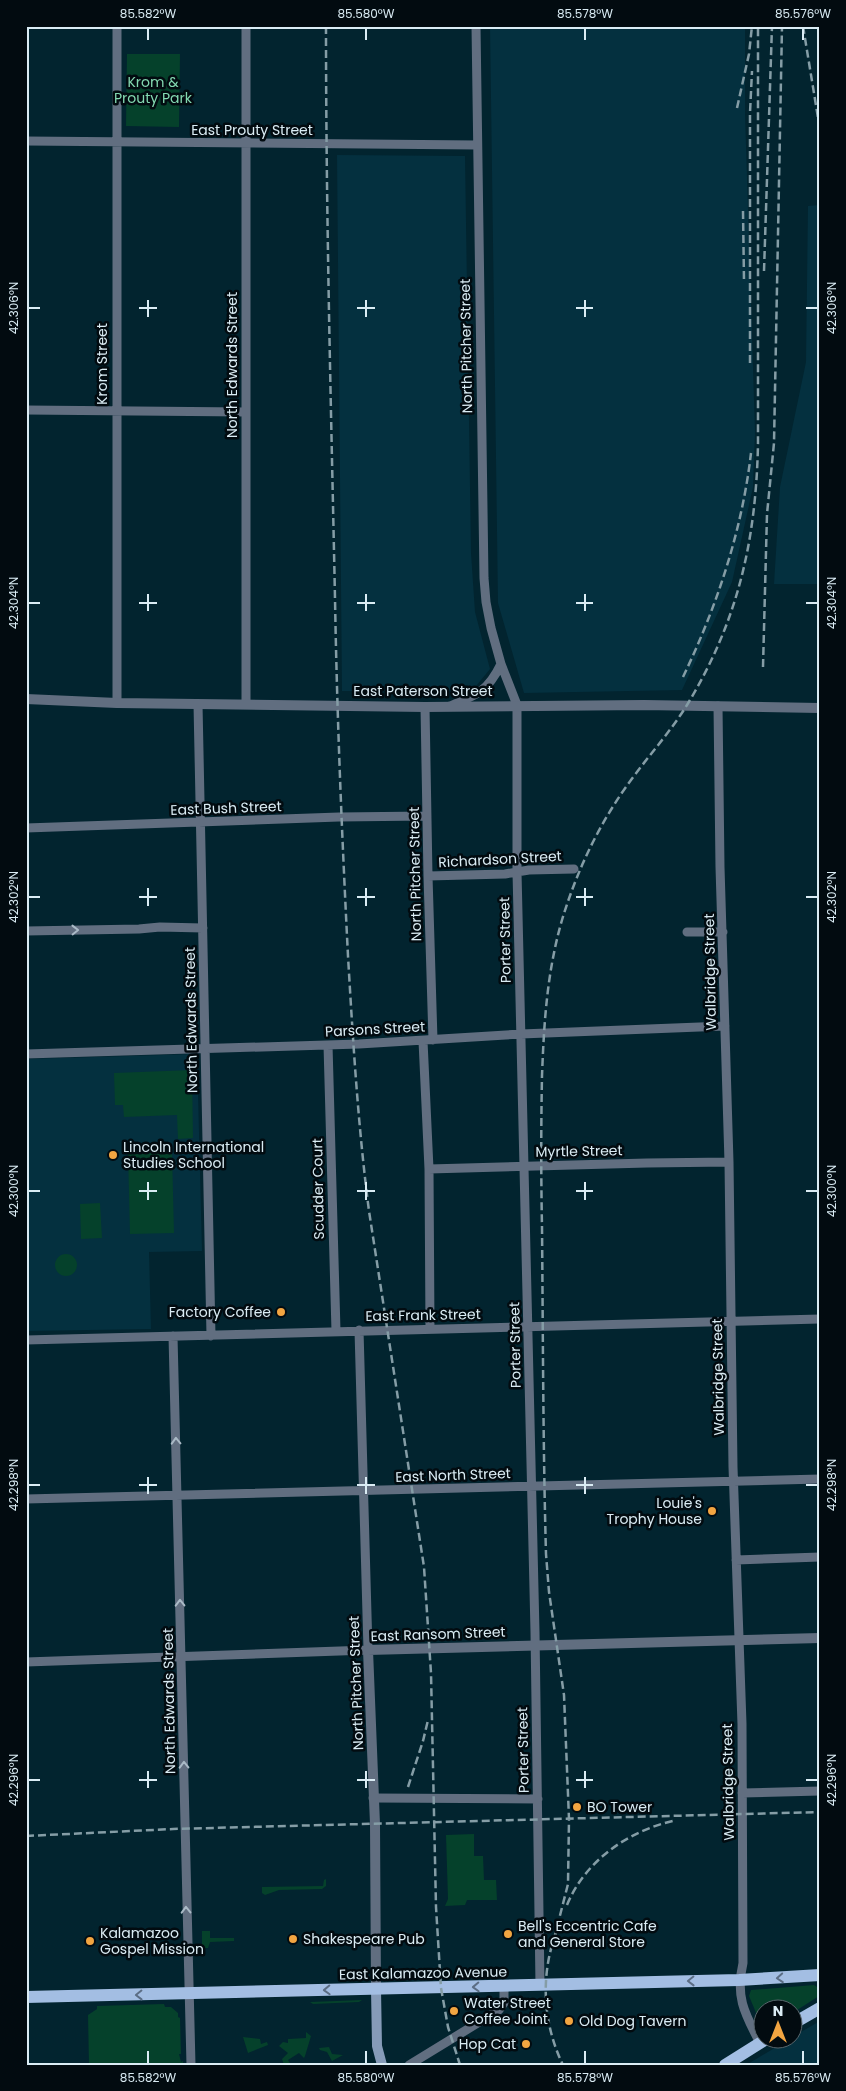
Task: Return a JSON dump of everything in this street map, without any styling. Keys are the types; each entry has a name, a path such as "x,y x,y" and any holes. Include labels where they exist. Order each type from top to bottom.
{"main road":[{"name":"East Kalamazoo Avenue","path":"26,1997 739,1980 820,1975"},
{"name":"North Pitcher Street","path":"376,1989 377,2046 382,2065"},
{"path":"804,2018 820,2008"},
{"path":"725,2065 754,2047"}],"street":[{"name":"Krom Street","path":"117,26 117,703"},
{"name":"North Edwards Street","path":"246,26 246,704"},
{"name":"North Pitcher Street","path":"476,26 484,578 486,602 501,664 516,705"},
{"name":"East Prouty Street","path":"26,141 477,145"},
{"path":"26,410 246,412"},
{"path":"448,706 476,696 494,679 501,664"},
{"name":"East Paterson Street","path":"26,699 117,703 425,707 516,705 820,708"},
{"name":"North Edwards Street","path":"198,704 211,1336"},
{"name":"Porter Street","path":"516,705 517,872 532,1486 540,1985"},
{"name":"Walbridge Street","path":"718,706 729,1162 733,1481 742,1724 743,1963 739,1980 743,2008 754,2025"},
{"name":"North Pitcher Street","path":"425,707 433,1040"},
{"name":"East Bush Street","path":"26,828 339,817 427,816"},
{"name":"Richardson Street","path":"428,876 574,869"},
{"path":"26,931 160,927 203,928"},
{"path":"687,932 722,932"},
{"name":"Parsons Street","path":"26,1054 204,1050 725,1026"},
{"path":"423,1041 429,1170 430,1329"},
{"name":"Scudder Court","path":"328,1045 336,1331"},
{"name":"Myrtle Street","path":"429,1170 729,1162"},
{"name":"East Frank Street","path":"26,1340 820,1319"},
{"name":"North Pitcher Street","path":"359,1330 374,1798 376,1989"},
{"name":"North Edwards Street","path":"173,1336 191,2065"},
{"name":"East North Street","path":"26,1499 820,1478"},
{"path":"736,1560 820,1557"},
{"name":"East Ransom Street","path":"26,1662 534,1644 820,1638"},
{"path":"742,1793 820,1791"},
{"path":"374,1798 538,1799"},
{"path":"409,2065 499,2010 504,2003 504,1986"}],"shaded area":[{"path":"490,26 745,26 745,114 755,432 753,487 732,582 682,690 524,693 498,603"},
{"path":"337,155 465,156 471,553 475,612 490,669 472,691 342,691"},
{"path":"820,205 820,584 774,584 780,487 806,362 808,206"},
{"name":"Lincoln International Studies School","path":"197,1054 202,1251 149,1252 151,1329 26,1331 26,1059"},
{"path":"820,2021 820,2065 746,2065 775,2048 804,2048 804,2030"}],"green space":[{"name":"Krom & Prouty Park","path":"127,54 180,54 179,127 126,126"},
{"path":"192,1070 193,1138 178,1139 177,1115 124,1117 123,1105 115,1105 114,1073"},
{"path":"172,1152 174,1233 130,1234 128,1153"},
{"path":"100,1203 102,1238 81,1239 80,1204"},
{"path":"62,1254 70,1254 77,1261 77,1269 70,1276 62,1276 55,1269 55,1261"},
{"path":"474,1834 474,1856 483,1856 484,1880 496,1880 497,1900 467,1900 465,1905 445,1906 448,1899 446,1835"},
{"path":"326,1879 326,1886 322,1889 279,1890 265,1895 262,1893 262,1887 323,1886"},
{"path":"202,1931 210,1931 210,1938 234,1938 234,1941 210,1942 208,1948 202,1948"},
{"path":"814,1985 820,1989 819,1996 804,2006 804,1998 754,1998 754,2008 749,1996 751,1990"},
{"path":"362,2000 359,2002 313,2004 310,2002"},
{"path":"164,2004 165,2007 171,2007 178,2013 180,2018 181,2054 179,2054 183,2065 89,2065 88,2015 97,2009 97,2006"},
{"path":"306,2032 311,2036 304,2058 299,2053 288,2060 291,2065 284,2065 282,2059 288,2053 279,2046 283,2042 288,2043 288,2039 306,2038"},
{"path":"243,2037 260,2039 261,2044 267,2042 268,2045 248,2053"},
{"path":"329,2047 332,2054 343,2055 332,2061 327,2052 319,2048"}],"railway":[{"path":"326,26 328,241 337,688 352,1020 369,1211 424,1567 431,1673 436,1907 441,1988 448,2027 460,2065"},
{"path":"737,108 749,54 752,26"},
{"path":"554,1939 568,1884 569,1819 564,1695 549,1592 546,1554 541,1152 542,1076 547,997 562,920 590,847 620,796 681,715 705,674 731,611 748,547 753,514 758,444 758,26"},
{"path":"764,271 772,26"},
{"path":"763,667 767,514 774,443 782,26"},
{"path":"803,26 820,130"},
{"path":"750,363 750,113 752,71"},
{"path":"743,211 744,281"},
{"path":"683,677 707,623 726,568 741,511 751,453"},
{"path":"408,1787 428,1720"},
{"path":"26,1836 173,1829 820,1812"},
{"path":"567,1905 585,1875 610,1850 640,1832 673,1821"},
{"path":"556,1933 548,1966 546,2000 551,2033 563,2065"}],"place":[{"name":"Lincoln International Studies School","path":"113,1155"},
{"name":"Factory Coffee","path":"281,1312"},
{"name":"Louie's Trophy House","path":"712,1511"},
{"name":"BO Tower","path":"577,1807"},
{"name":"Bell's Eccentric Cafe and General Store","path":"508,1934"},
{"name":"Shakespeare Pub","path":"293,1939"},
{"name":"Kalamazoo Gospel Mission","path":"90,1941"},
{"name":"Water Street Coffee Joint","path":"454,2011"},
{"name":"Old Dog Tavern","path":"569,2021"},
{"name":"Hop Cat","path":"526,2044"}]}
